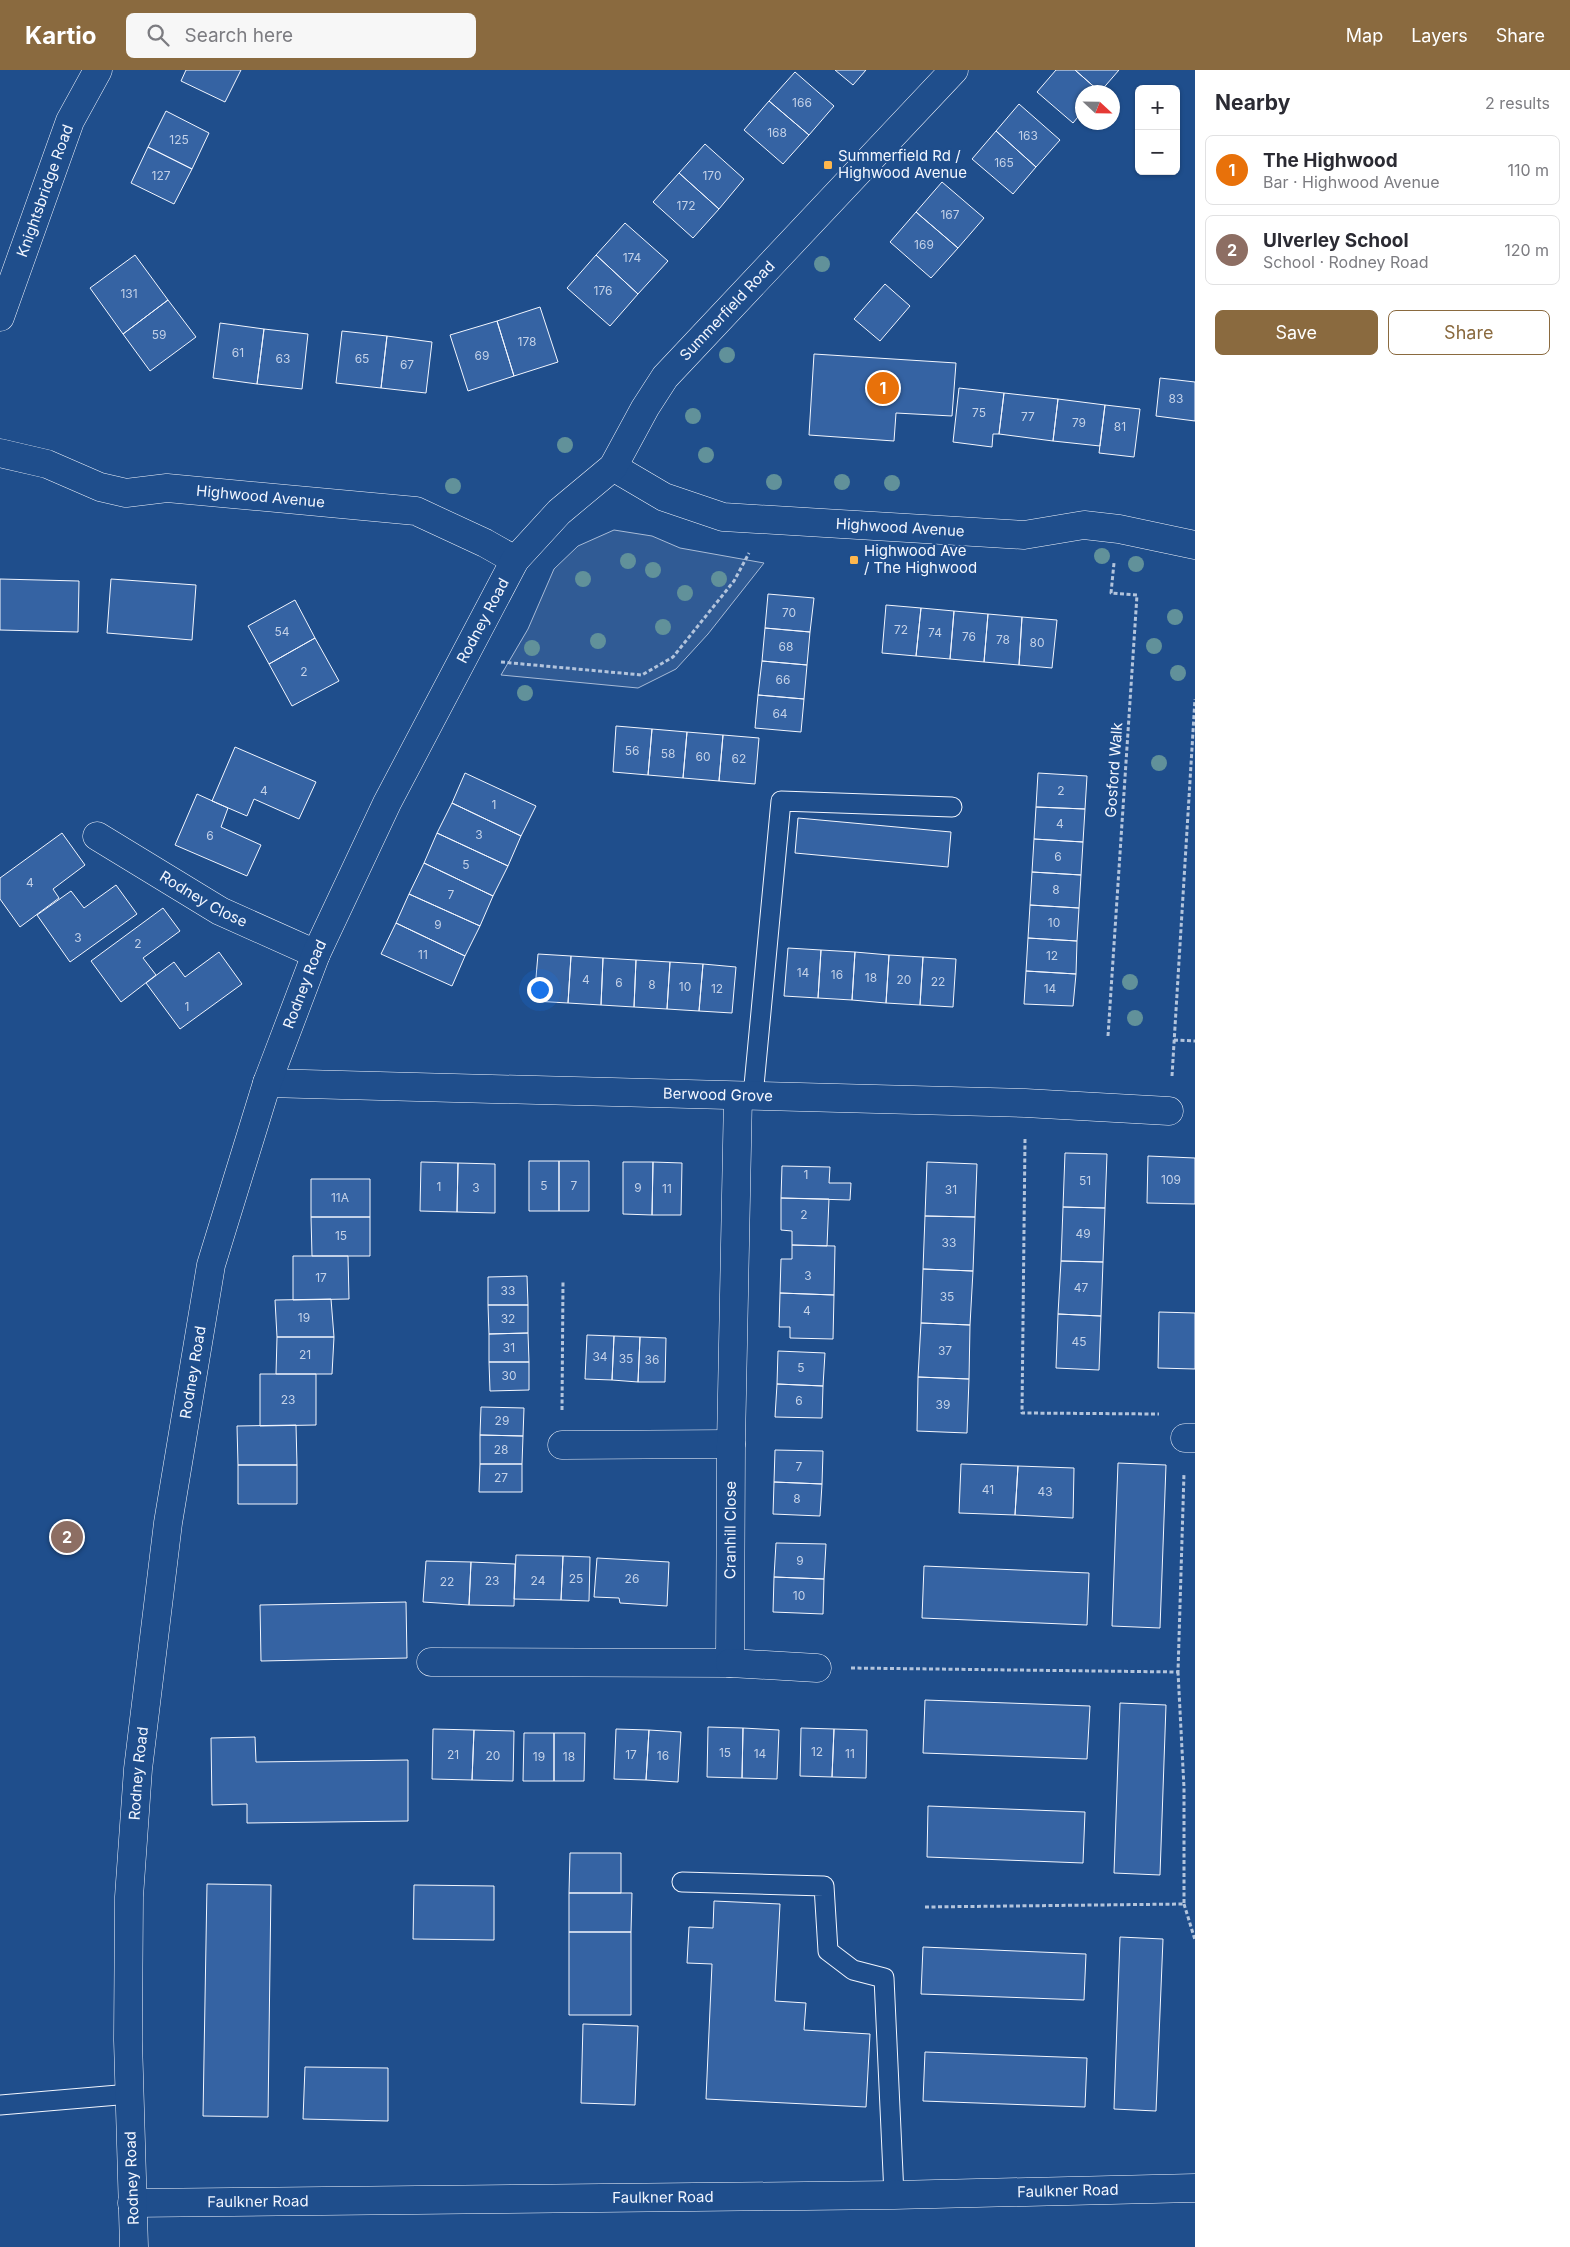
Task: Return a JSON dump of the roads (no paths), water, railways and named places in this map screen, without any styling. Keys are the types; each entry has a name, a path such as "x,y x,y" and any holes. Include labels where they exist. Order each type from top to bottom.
{"street":[{"name":"Knightsbridge Road","path":"0,317 70,121 98,70"},
{"name":"Summerfield Road","path":"515,560 559,512 613,468 644,408 665,377 954,70"},
{"name":"Highwood Avenue","path":"0,453 47,464 100,487 126,493 167,488 416,511 485,543 515,560"},
{"name":"Highwood Avenue","path":"613,468 664,497 723,517 1024,535 1084,525 1119,529 1195,545"},
{"name":"Rodney Road","path":"134,2247 128,2040 131,1877 138,1769 168,1523 211,1265 267,1084 316,954 387,802 515,560"},
{"name":"Rodney Close","path":"97,836 220,911 316,954"},
{"name":"Berwood Grove","path":"267,1084 1025,1103 1169,1111"},
{"name":"Cranhill Close","path":"730,1664 731,1444 746,1096"},
{"path":"562,1445 731,1444"},
{"path":"431,1662 730,1664 817,1668"},
{"name":"Faulkner Road","path":"132,2203 894,2195 1195,2188"}],"lane":[{"path":"746,1096 781,801 952,807"},
{"path":"682,1882 824,1886 828,1951 853,1970 884,1978 894,2195"},
{"path":"0,2105 130,2094"}],"place":[{"name":"Summerfield Rd / Highwood Avenue","path":"828,165"},
{"name":"The Highwood","path":"883,388"},
{"name":"Highwood Ave / The Highwood","path":"854,560"},
{"name":"Ulverley School","path":"67,1537"}]}
